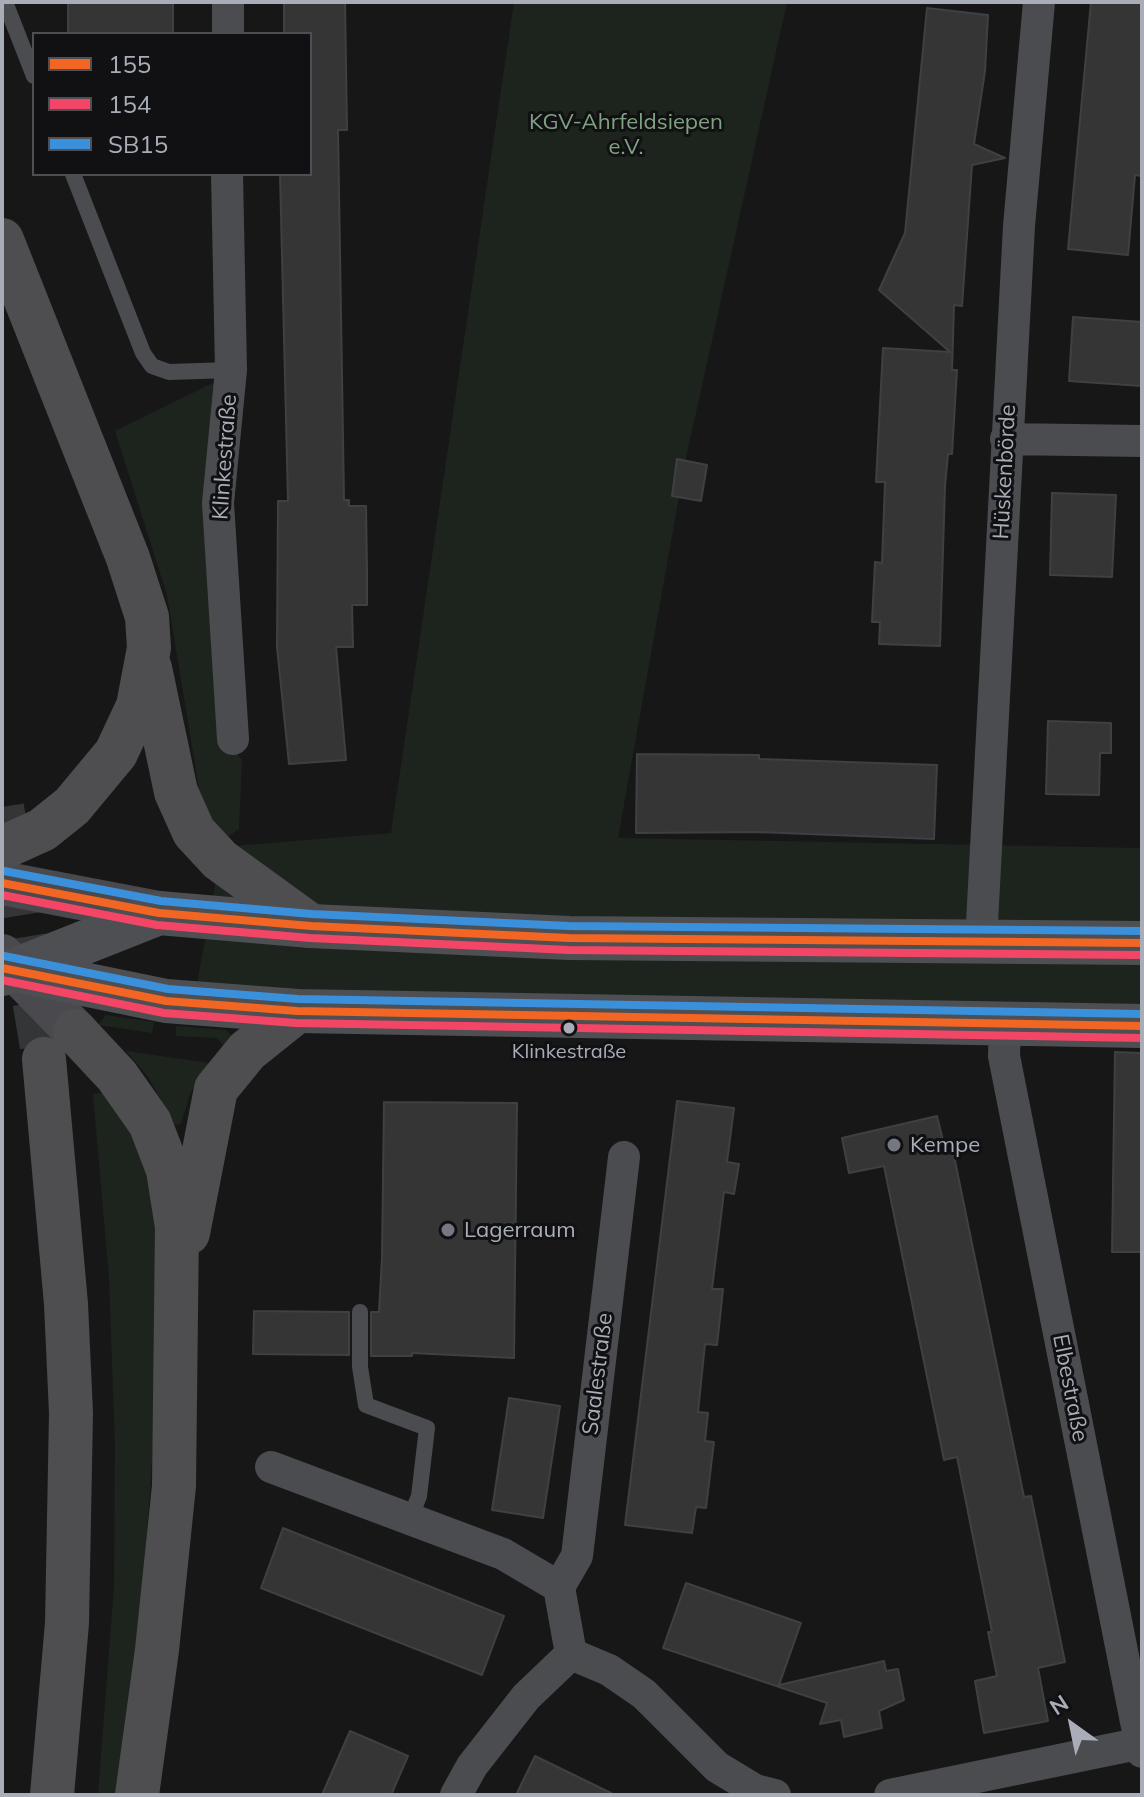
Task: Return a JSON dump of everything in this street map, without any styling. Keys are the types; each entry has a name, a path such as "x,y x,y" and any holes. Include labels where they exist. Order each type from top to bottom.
{"highway":[{"path":"2,240 139,590 147,617 149,660 176,792 194,832 220,860 311,926"},
{"path":"2,848 42,830 72,806 100,776 128,730 149,660"},
{"path":"179,1270 216,1089 247,1051 297,1011"},
{"path":"60,1045 129,1091 158,1139 172,1186 179,1270 174,1486 137,1795"},
{"path":"52,1795 68,1609 71,1413 60,1045"}],"main road":[{"path":"2,883 159,913 311,926 569,938 1142,943"},
{"path":"5,967 159,913"},
{"path":"5,967 166,1001 297,1011 1142,1026"},
{"path":"5,967 60,1045"}],"street":[{"path":"228,2 228,32"},
{"name":"Hüskenbörde","path":"981,942 1019,226 1039,2"},
{"name":"Klinkestraße","path":"227,176 231,370 218,503 233,739"},
{"path":"1006,439 1142,441"},
{"name":"Elbestraße","path":"1005,1023 1004,1056 1141,1746"},
{"name":"Saalestraße","path":"559,1587 577,1556 624,1157"},
{"path":"271,1467 503,1554 559,1587 571,1654"},
{"path":"571,1654 609,1670 644,1694 717,1767 762,1793"},
{"path":"456,1795 472,1766 526,1697 571,1654"},
{"path":"890,1795 1141,1746"}],"lane":[{"path":"5,2 32,71"},
{"path":"74,176 143,353 152,366 169,372 231,370"},
{"path":"360,1312 360,1367 366,1405 427,1428 419,1496 410,1519"}],"green space":[{"name":"KGV-Ahrfeldsiepen e.V.","path":"514,2 787,2 686,458 618,838 1142,848 1142,1023 196,989 222,847 391,833"},
{"path":"227,376 227,740 242,760 239,829 223,840 200,795 167,595 115,431"},
{"path":"106,1015 154,1022 152,1033 98,1025"},
{"path":"176,1026 226,1030 233,1037 225,1046 216,1038 176,1036"},
{"path":"126,1051 209,1063 190,1094 181,1124 175,1125 148,1077"},
{"path":"109,1092 126,1120 151,1180 156,1231 156,1401 140,1636 117,1795 98,1795 114,1586 115,1448 109,1278 93,1094"}],"building":[{"path":"68,2 173,2 173,32 68,32"},
{"path":"284,2 345,2 347,130 338,130 344,500 349,500 349,506 366,506 367,571 367,605 352,605 353,647 336,647 346,760 289,764 277,647 278,501 288,501 280,176 312,176 312,32 284,32"},
{"path":"1091,2 1142,2 1142,176 1135,175 1128,255 1068,249"},
{"path":"927,8 988,15 985,71 974,144 1005,158 972,165 962,306 954,305 952,370 957,370 952,454 948,454 945,486 940,646 879,644 880,622 872,622 875,562 882,563 885,482 876,482 883,348 950,352 879,290 905,233"},
{"path":"1073,317 1142,322 1142,386 1069,381"},
{"path":"677,459 707,465 701,501 672,496"},
{"path":"1052,493 1116,495 1112,577 1050,575"},
{"path":"1048,721 1111,723 1111,753 1100,753 1099,795 1046,794"},
{"path":"637,754 759,755 759,759 937,765 934,839 758,832 636,833"},
{"path":"1115,1052 1142,1053 1142,1252 1112,1252"},
{"path":"677,1101 734,1108 727,1162 739,1164 734,1194 724,1192 712,1289 723,1289 717,1345 705,1344 698,1412 708,1413 705,1441 714,1442 706,1508 696,1507 692,1533 625,1525"},
{"name":"Lagerraum","path":"384,1102 517,1103 514,1358 412,1353 412,1356 371,1356 371,1312 379,1312 382,1258"},
{"path":"937,1116 946,1153 953,1151 1024,1497 1031,1496 1065,1662 1038,1668 1048,1721 984,1733 975,1681 997,1676 988,1632 992,1632 957,1457 944,1460 884,1166 849,1173 842,1138"},
{"path":"254,1311 349,1312 349,1355 253,1354"},
{"path":"509,1398 560,1406 543,1518 492,1510"},
{"path":"283,1528 504,1616 482,1675 261,1588"},
{"path":"686,1583 801,1623 779,1685 884,1661 886,1671 898,1669 904,1700 879,1711 882,1728 844,1737 841,1720 820,1724 827,1703 663,1648"},
{"path":"350,1731 408,1756 391,1795 322,1795"},
{"path":"535,1756 615,1795 516,1795"}],"tunnel":[{"path":"2,807 44,1059"}],"transit line":[{"name":"SB15","path":"4,871 161,901 312,914 569,926 1142,931"},
{"name":"155","path":"2,883 159,913 311,926 569,938 1142,943"},
{"name":"154","path":"2,895 157,925 310,938 569,950 1142,955"},
{"name":"SB15","path":"4,956 168,989 298,999 1142,1014"},
{"name":"155","path":"2,968 166,1001 297,1011 1142,1026"},
{"name":"154","path":"2,980 164,1013 296,1023 1142,1038"}],"place":[{"name":"Klinkestraße","path":"569,1028"},
{"name":"Kempe","path":"894,1145"},
{"name":"Lagerraum","path":"448,1230"}]}
